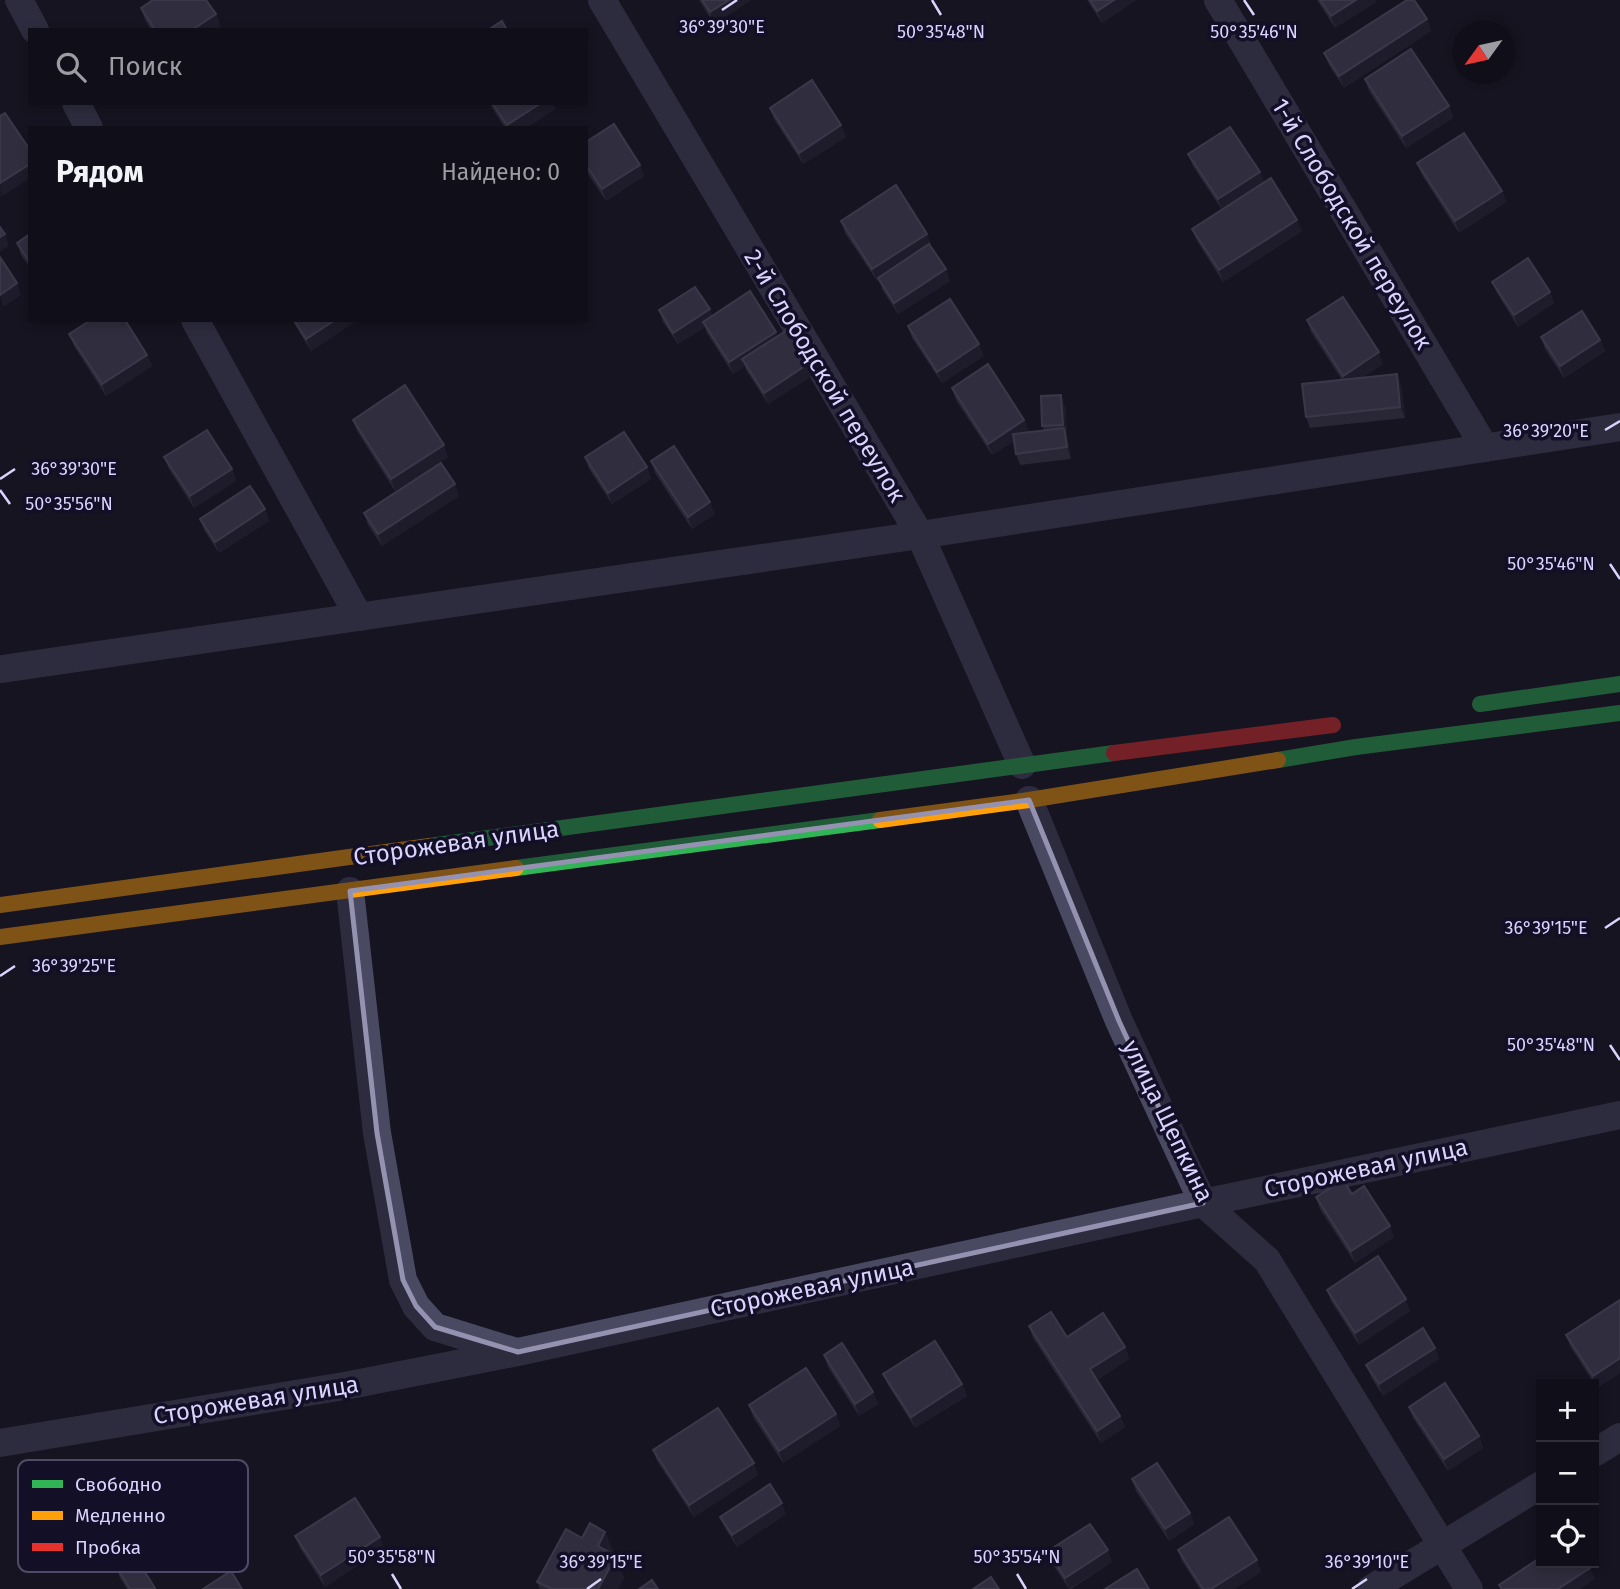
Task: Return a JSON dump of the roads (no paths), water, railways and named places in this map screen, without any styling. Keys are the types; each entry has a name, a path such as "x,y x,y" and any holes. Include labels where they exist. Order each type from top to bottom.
{"main road":[{"path":"1471,706 1620,684"},
{"name":"Сторожевая улица","path":"0,937 1029,800 1356,747 1620,713"},
{"name":"Сторожевая улица","path":"0,905 1349,723"}],"street":[{"path":"19,0 34,28"},
{"name":"2-й Слободской переулок","path":"602,0 920,535 1023,765"},
{"name":"1-й Слободской переулок","path":"1218,0 1485,448"},
{"path":"77,105 88,126"},
{"path":"196,322 359,617"},
{"path":"1,675 359,617 920,535 1620,427"},
{"name":"улица Щепкина","path":"1029,800 1119,1021 1203,1203 1267,1260 1469,1589"},
{"path":"350,891 377,1133 403,1280 416,1306 435,1327 518,1352"},
{"name":"Сторожевая улица","path":"0,1443 350,1385 518,1352 1620,1115"},
{"path":"1599,1450 1620,1437"},
{"path":"1371,1589 1536,1488"}]}
